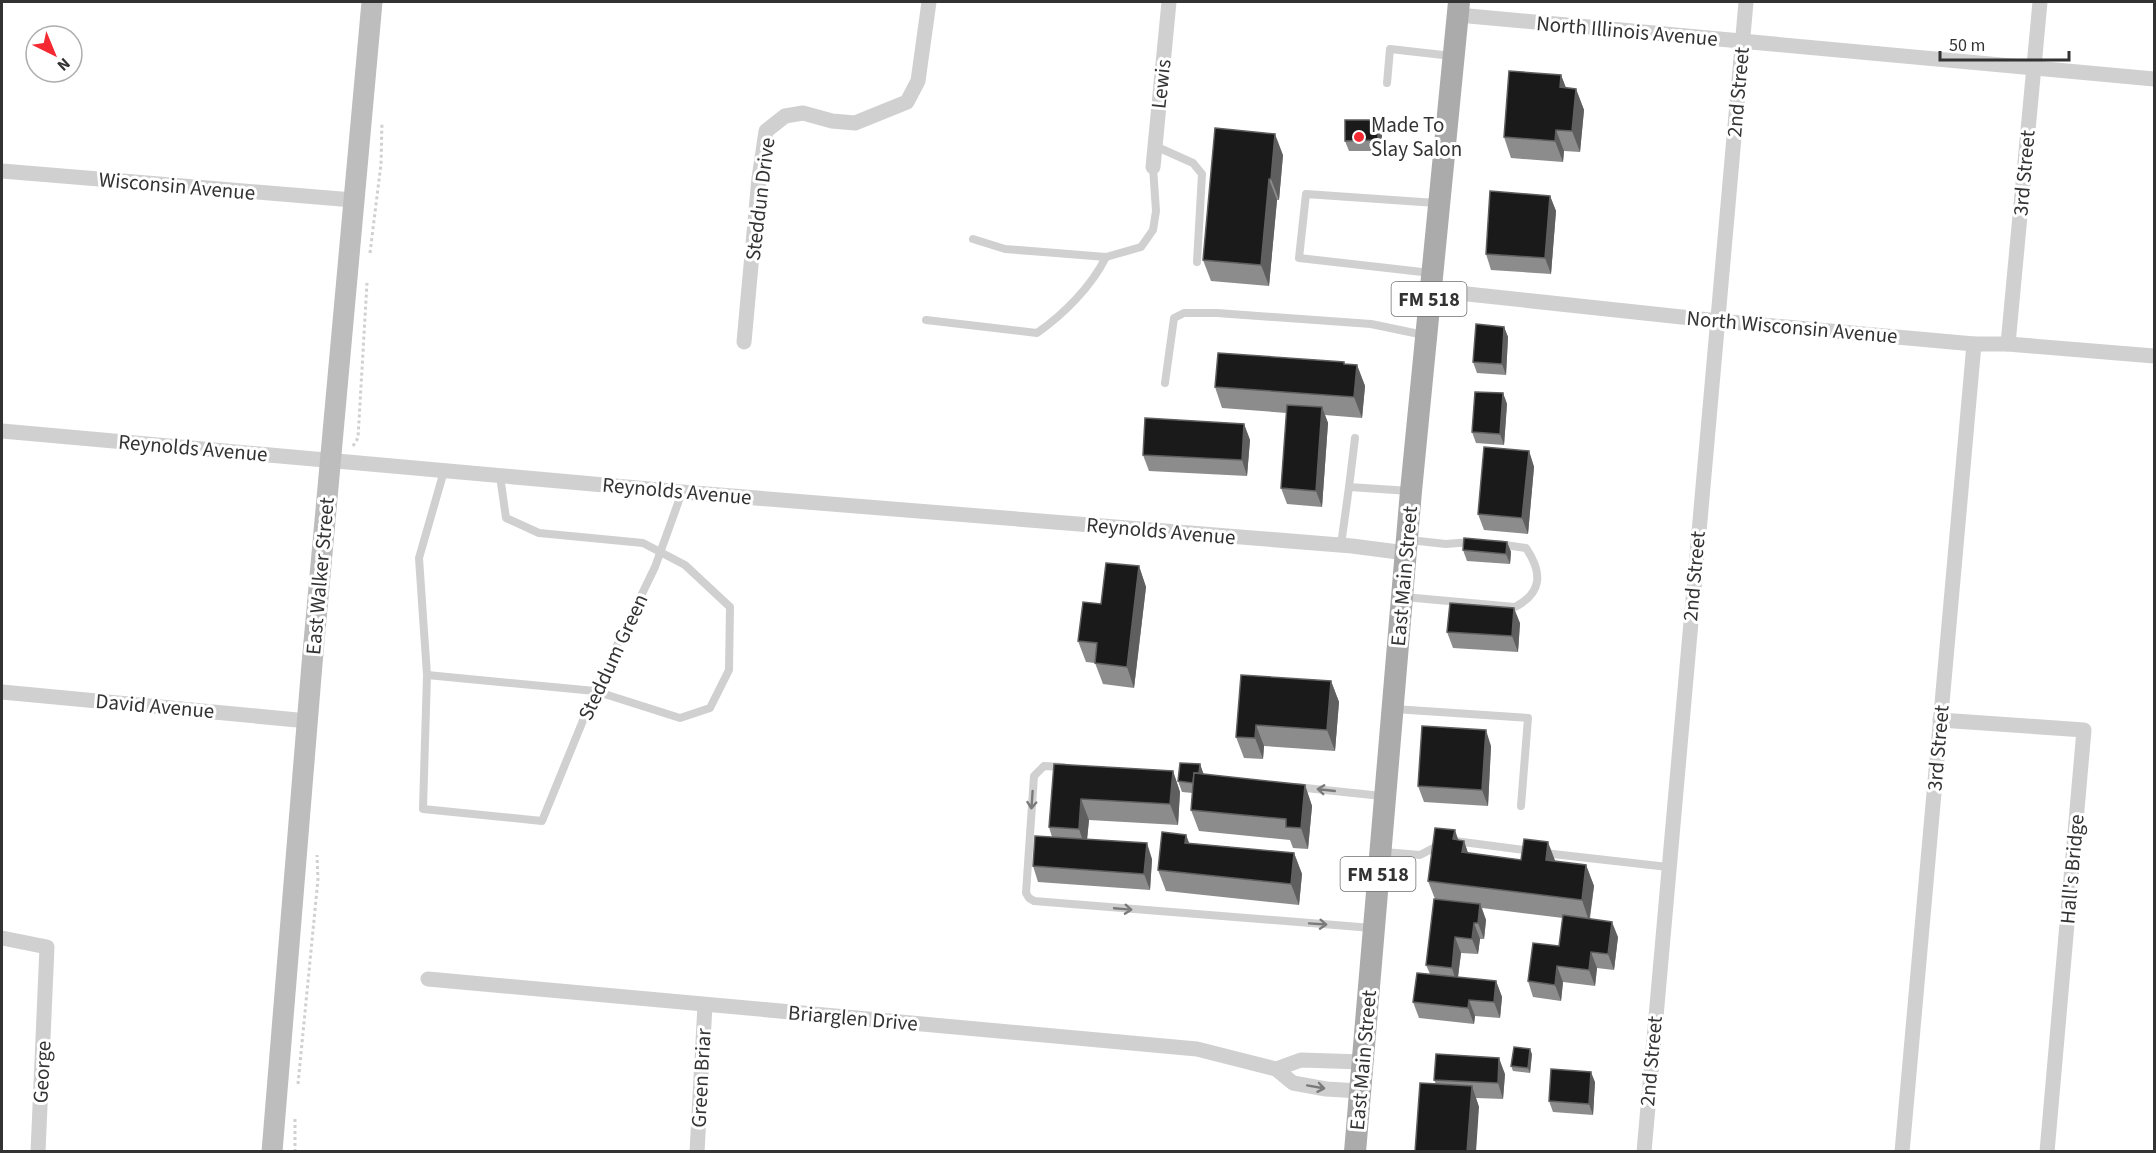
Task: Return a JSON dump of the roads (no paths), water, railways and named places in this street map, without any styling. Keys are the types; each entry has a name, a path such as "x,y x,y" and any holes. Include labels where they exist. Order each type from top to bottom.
{"main road":[{"name":"East Main Street","path":"1355,1152 1406,546 1458,8"}],"street":[{"name":"East Walker Street","path":"272,1152 330,460 372,2"},
{"name":"Steddun Drive","path":"744,342 759,178 766,130 785,116 803,113 832,121 855,123 907,102 918,81 929,2"},
{"name":"Lewis","path":"1153,167 1169,2"},
{"name":"2nd Street","path":"1644,1152 1746,2"},
{"name":"3rd Street","path":"2008,344 2040,2"},
{"name":"North Illinois Avenue","path":"1458,8 1743,41 2154,79"},
{"name":"Wisconsin Avenue","path":"2,171 353,201"},
{"name":"North Wisconsin Avenue","path":"1431,282 1719,321 1974,344 2008,344 2154,356"},
{"name":"3rd Street","path":"1902,1152 1974,344"},
{"name":"Reynolds Avenue","path":"2,431 682,492 1347,546 1406,546"},
{"name":"David Avenue","path":"2,692 308,721"},
{"name":"Hall's Bridge","path":"1940,720 2084,730 2047,1152"},
{"name":"George","path":"2,938 47,947 38,1152"},
{"name":"Briarglen Drive","path":"429,979 1197,1049 1276,1070 1293,1083 1326,1089 1360,1091"},
{"name":"Green Briar","path":"697,1152 705,1005"},
{"path":"1276,1070 1301,1060 1363,1062"}],"lane":[{"path":"1387,83 1390,50 1453,57"},
{"path":"1155,146 1193,163 1202,174 1197,261"},
{"path":"973,239 1005,249 1106,257 1141,247 1153,230 1156,211 1153,167"},
{"path":"1431,282 1299,258 1306,194 1438,203"},
{"path":"926,320 1037,333 1051,323 1081,294 1100,270 1106,257"},
{"path":"1165,383 1174,318 1184,313 1216,313 1371,324 1426,335"},
{"path":"1347,546 1349,487 1354,438"},
{"path":"444,471 419,558 427,675 595,692 680,718 710,708 729,670 730,607 685,565 643,543 539,533 506,518 500,476"},
{"path":"1349,487 1411,491"},
{"name":"Steddum Green","path":"427,675 423,808 542,821 595,692 660,553 682,492"},
{"path":"1406,546 1475,541"},
{"path":"1402,597 1515,608 1528,601 1534,592 1538,572 1526,548 1485,542"},
{"path":"1392,709 1528,718 1521,806"},
{"path":"1068,768 1044,766 1034,776 1026,893 1034,902 1374,928"},
{"path":"1290,786 1384,796"},
{"path":"1379,851 1420,855 1448,840 1668,867"}],"place":[{"name":"Made To Slay Salon","path":"1359,137"}]}
